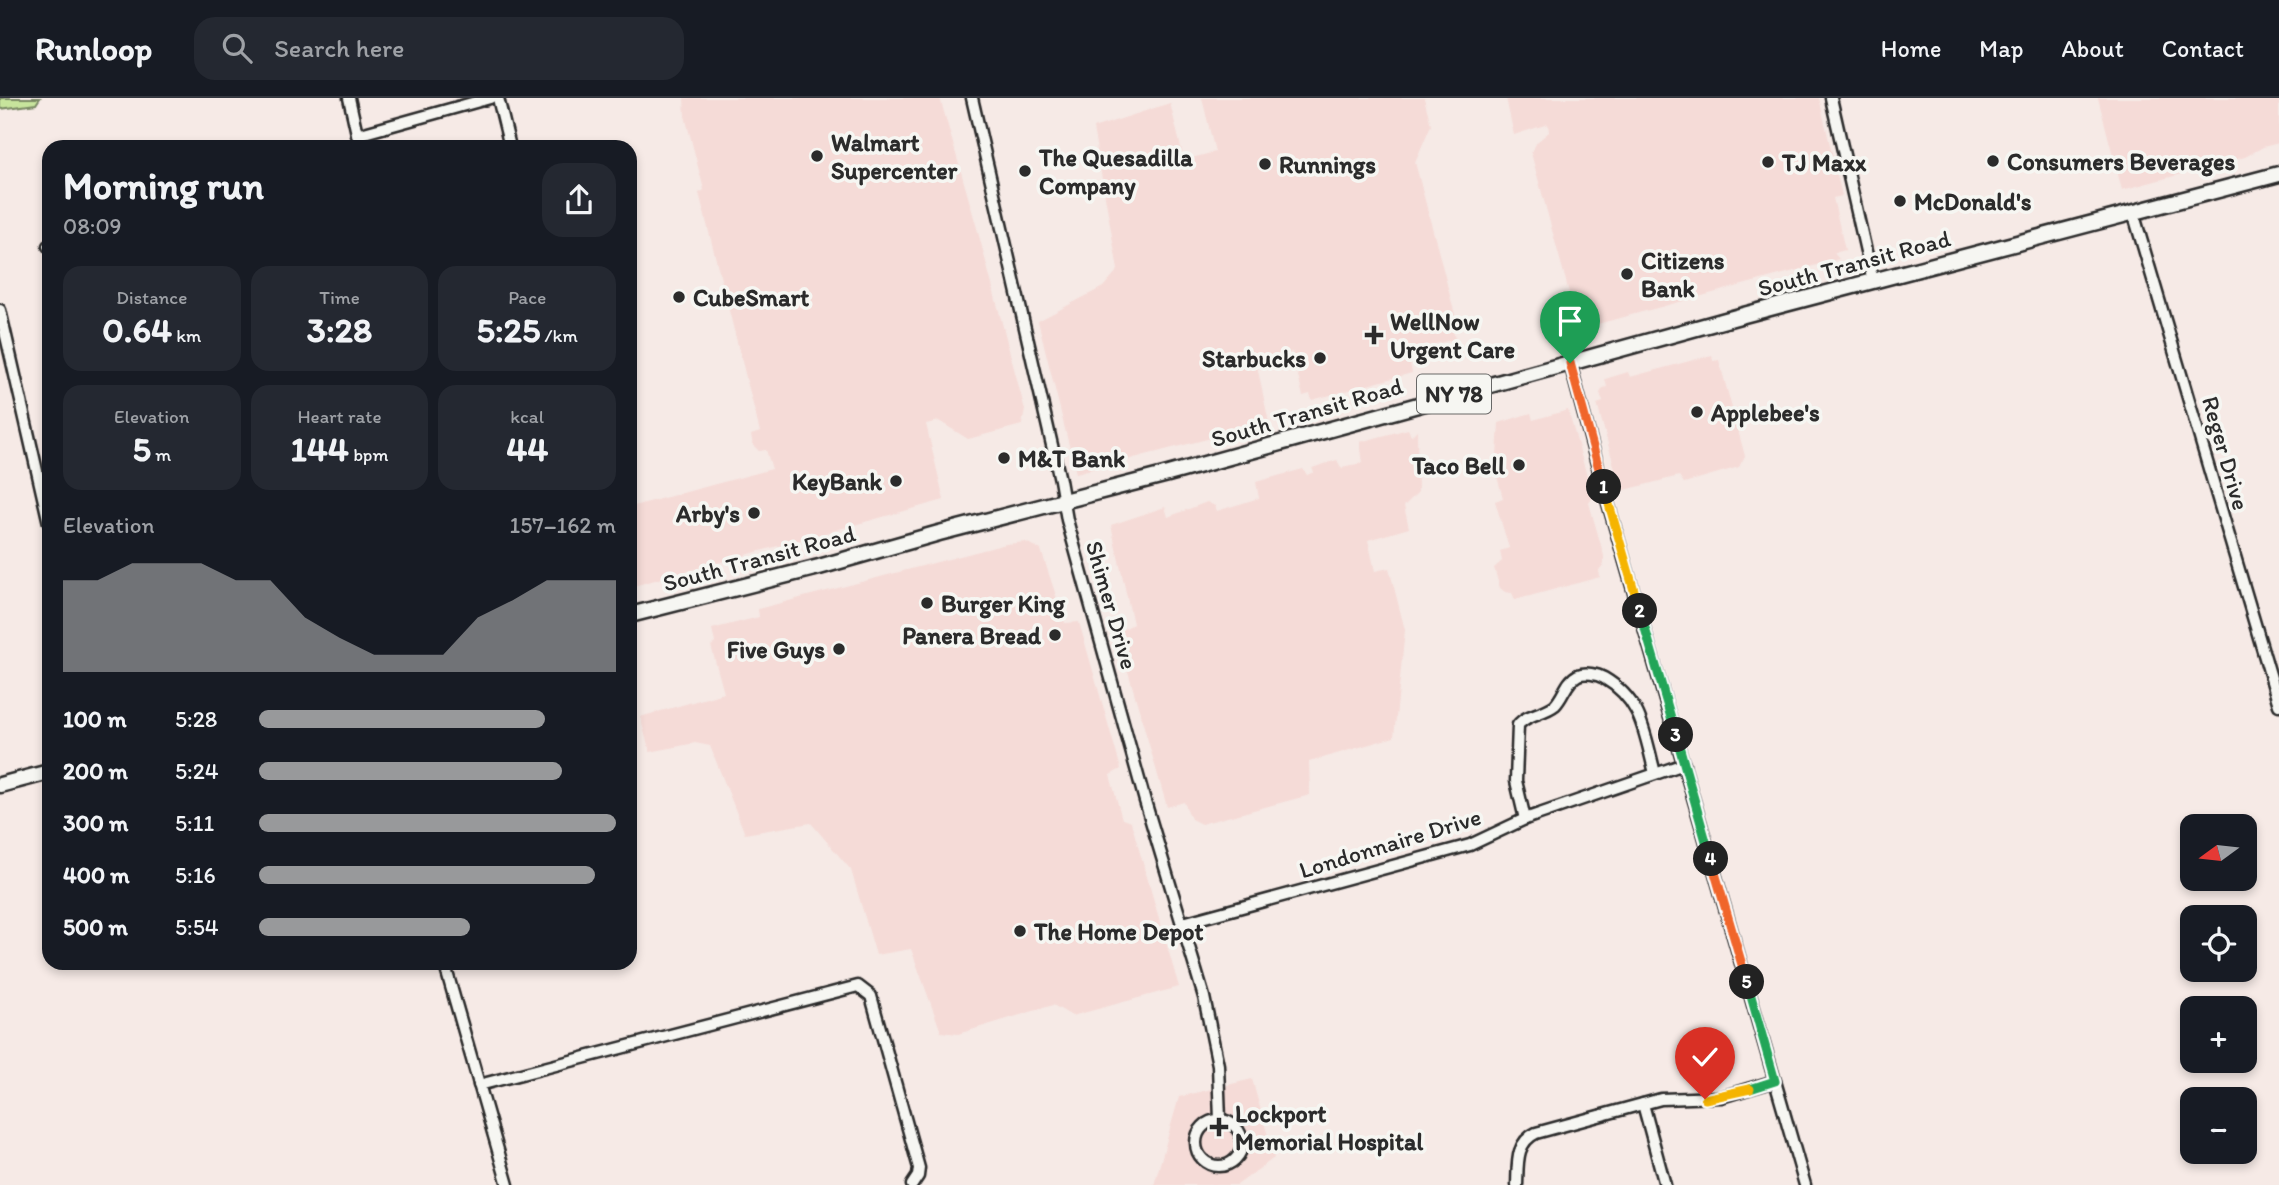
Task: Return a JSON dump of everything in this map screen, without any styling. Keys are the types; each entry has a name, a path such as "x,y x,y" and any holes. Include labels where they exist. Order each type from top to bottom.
{"highway":[{"name":"South Transit Road","path":"637,613 819,568 1570,363 2279,174"},
{"path":"0,785 42,774"}],"street":[{"path":"349,98 358,140"},
{"path":"357,135 490,98"},
{"path":"498,98 508,140"},
{"name":"Shimer Drive","path":"972,98 1067,520 1148,811 1183,923 1213,1037 1219,1077 1220,1120"},
{"path":"1831,98 1873,282"},
{"name":"Reger Drive","path":"2133,212 2279,705"},
{"path":"0,310 42,493"},
{"path":"1570,363 1805,1185"},
{"path":"1525,819 1517,781 1518,725 1521,721 1552,708 1570,681 1577,676 1599,675 1631,699 1656,773"},
{"name":"Londonnaire Drive","path":"1183,923 1470,845 1525,819 1684,764"},
{"path":"446,970 508,1185"},
{"path":"479,1086 858,986 870,996 919,1168 918,1176 912,1185"},
{"path":"1517,1185 1519,1152 1528,1137 1643,1104 1675,1098 1721,1097 1775,1081"},
{"path":"1643,1104 1665,1185"},
{"path":"1220,1120 1234,1125 1239,1131 1242,1146 1236,1160 1222,1167 1214,1166 1201,1158 1196,1144 1197,1136 1205,1124 1220,1120"}],"shaded area":[{"path":"684,98 940,98 1025,410 1022,425 968,439 939,421 926,424 944,500 637,585 637,505 772,469 766,450 759,451 753,445 751,435 760,432 699,193 704,190 685,116"},
{"path":"1202,98 1424,98 1431,125 1415,162 1459,330 1453,331 1455,339 1415,349 1417,360 1410,363 1412,373 1312,400 1310,394 1303,396 1292,352 1256,361 1269,423 1076,473 1038,321 1103,287 1118,270 1093,128 1170,103 1184,160 1215,152"},
{"path":"1506,98 1819,98 1842,196 1833,198 1845,250 1834,253 1839,259 1579,329 1531,153 1537,142 1549,132 1548,124 1514,135"},
{"path":"2098,98 2279,98 2279,143 2263,147 2245,157 2122,190"},
{"path":"1712,355 1713,361 1719,360 1745,456 1739,467 1684,483 1679,476 1621,491 1597,404 1603,402 1600,393 1607,387 1605,379 1628,372 1630,377"},
{"path":"1568,410 1593,497 1589,503 1604,564 1599,570 1600,577 1515,600 1512,593 1500,588 1494,568 1502,561 1500,551 1509,548 1495,501 1503,498 1496,473 1499,423 1531,413 1533,420"},
{"path":"1408,429 1411,436 1417,430 1418,492 1404,506 1409,528 1368,540 1375,571 1389,568 1405,630 1394,737 1309,762 1310,795 1201,824 1191,819 1184,802 1167,807 1117,633 1133,624 1111,525 1165,507 1168,517 1207,502 1215,506 1217,511 1259,498 1256,482 1303,469 1307,475 1314,472 1312,468 1337,460 1342,469 1363,463 1360,442"},
{"path":"1026,542 1041,550 1065,623 1079,622 1121,769 1110,775 1122,819 1131,822 1179,987 1072,1016 1053,1005 958,1034 941,1032 911,949 876,955 851,870 811,823 745,834 710,746 695,743 650,752 640,717 724,693 711,646 715,643 712,629 759,617 758,609 1006,544"},
{"name":"Lockport Memorial Hospital","path":"1252,1079 1274,1158 1237,1185 1154,1185 1179,1097"}],"green space":[{"path":"0,98 40,98 36,104 0,109"}],"place":[{"name":"Walmart Supercenter","path":"817,156"},
{"name":"Consumers Beverages","path":"1993,161"},
{"name":"TJ Maxx","path":"1768,162"},
{"name":"Runnings","path":"1265,164"},
{"name":"The Quesadilla Company","path":"1025,171"},
{"name":"McDonald's","path":"1900,201"},
{"name":"Citizens Bank","path":"1627,274"},
{"name":"CubeSmart","path":"679,297"},
{"name":"WellNow Urgent Care","path":"1374,335"},
{"name":"Starbucks","path":"1320,358"},
{"name":"Applebee's","path":"1697,412"},
{"name":"M&T Bank","path":"1004,458"},
{"name":"Taco Bell","path":"1519,465"},
{"name":"KeyBank","path":"896,481"},
{"name":"Arby's","path":"754,513"},
{"name":"Burger King","path":"927,603"},
{"name":"Panera Bread","path":"1055,635"},
{"name":"Five Guys","path":"839,649"},
{"name":"The Home Depot","path":"1020,931"},
{"name":"Lockport Memorial Hospital","path":"1219,1127"}],"route":[{"path":"1570,363 1775,1081 1705,1099"}]}
